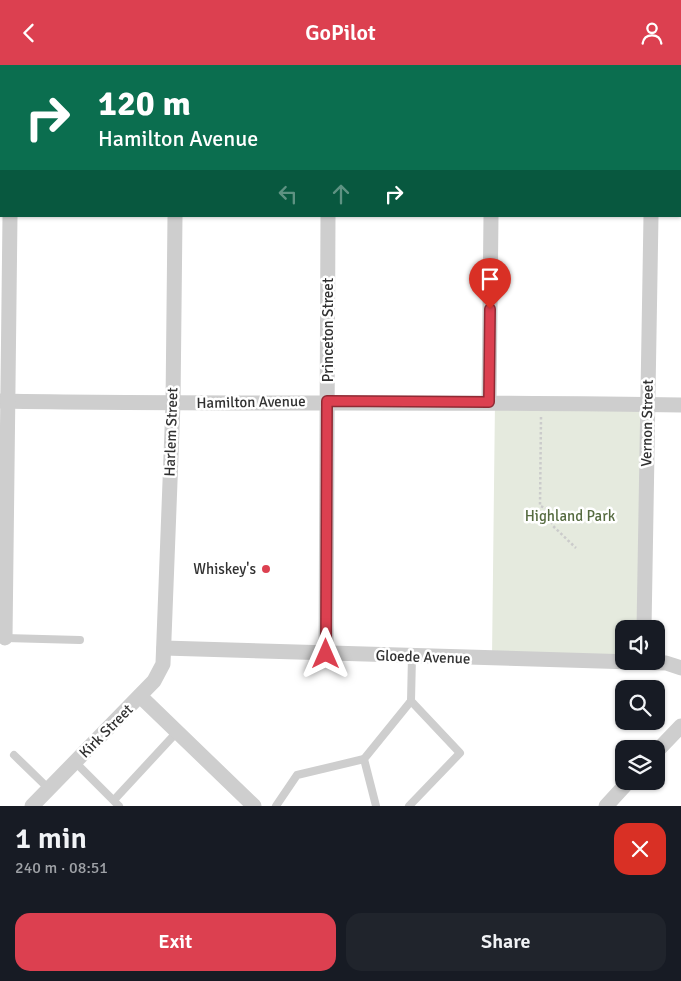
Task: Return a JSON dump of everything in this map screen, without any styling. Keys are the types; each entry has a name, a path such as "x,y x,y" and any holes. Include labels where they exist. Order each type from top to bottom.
{"street":[{"path":"5,638 4,401 10,217"},
{"name":"Harlem Street","path":"164,648 173,404 175,217"},
{"name":"Princeton Street","path":"326,654 328,217"},
{"path":"489,402 491,217"},
{"name":"Vernon Street","path":"644,620 651,217"},
{"name":"Hamilton Avenue","path":"4,401 173,404 327,401 681,405"},
{"name":"Gloede Avenue","path":"164,648 615,661"},
{"name":"Kirk Street","path":"32,806 154,681 163,664 164,648"},
{"name":"Gloede Avenue","path":"665,663 674,664 681,668"},
{"path":"140,696 254,806"},
{"path":"665,743 681,726"},
{"path":"606,806 621,790"}],"lane":[{"path":"5,638 80,640"},
{"path":"276,806 297,775 364,759 412,701 412,656"},
{"path":"409,806 460,753 412,701"},
{"path":"75,763 116,803 178,732"},
{"path":"14,755 49,789"},
{"path":"364,759 376,806"}],"path":[{"path":"541,417 540,506 546,508 553,526 576,548"}],"green space":[{"name":"Highland Park","path":"495,401 647,404 644,620 615,620 615,661 492,659"}],"place":[{"name":"Whiskey's","path":"266,569"}],"route":[{"path":"326,654 327,401 489,402 490,309"}]}
